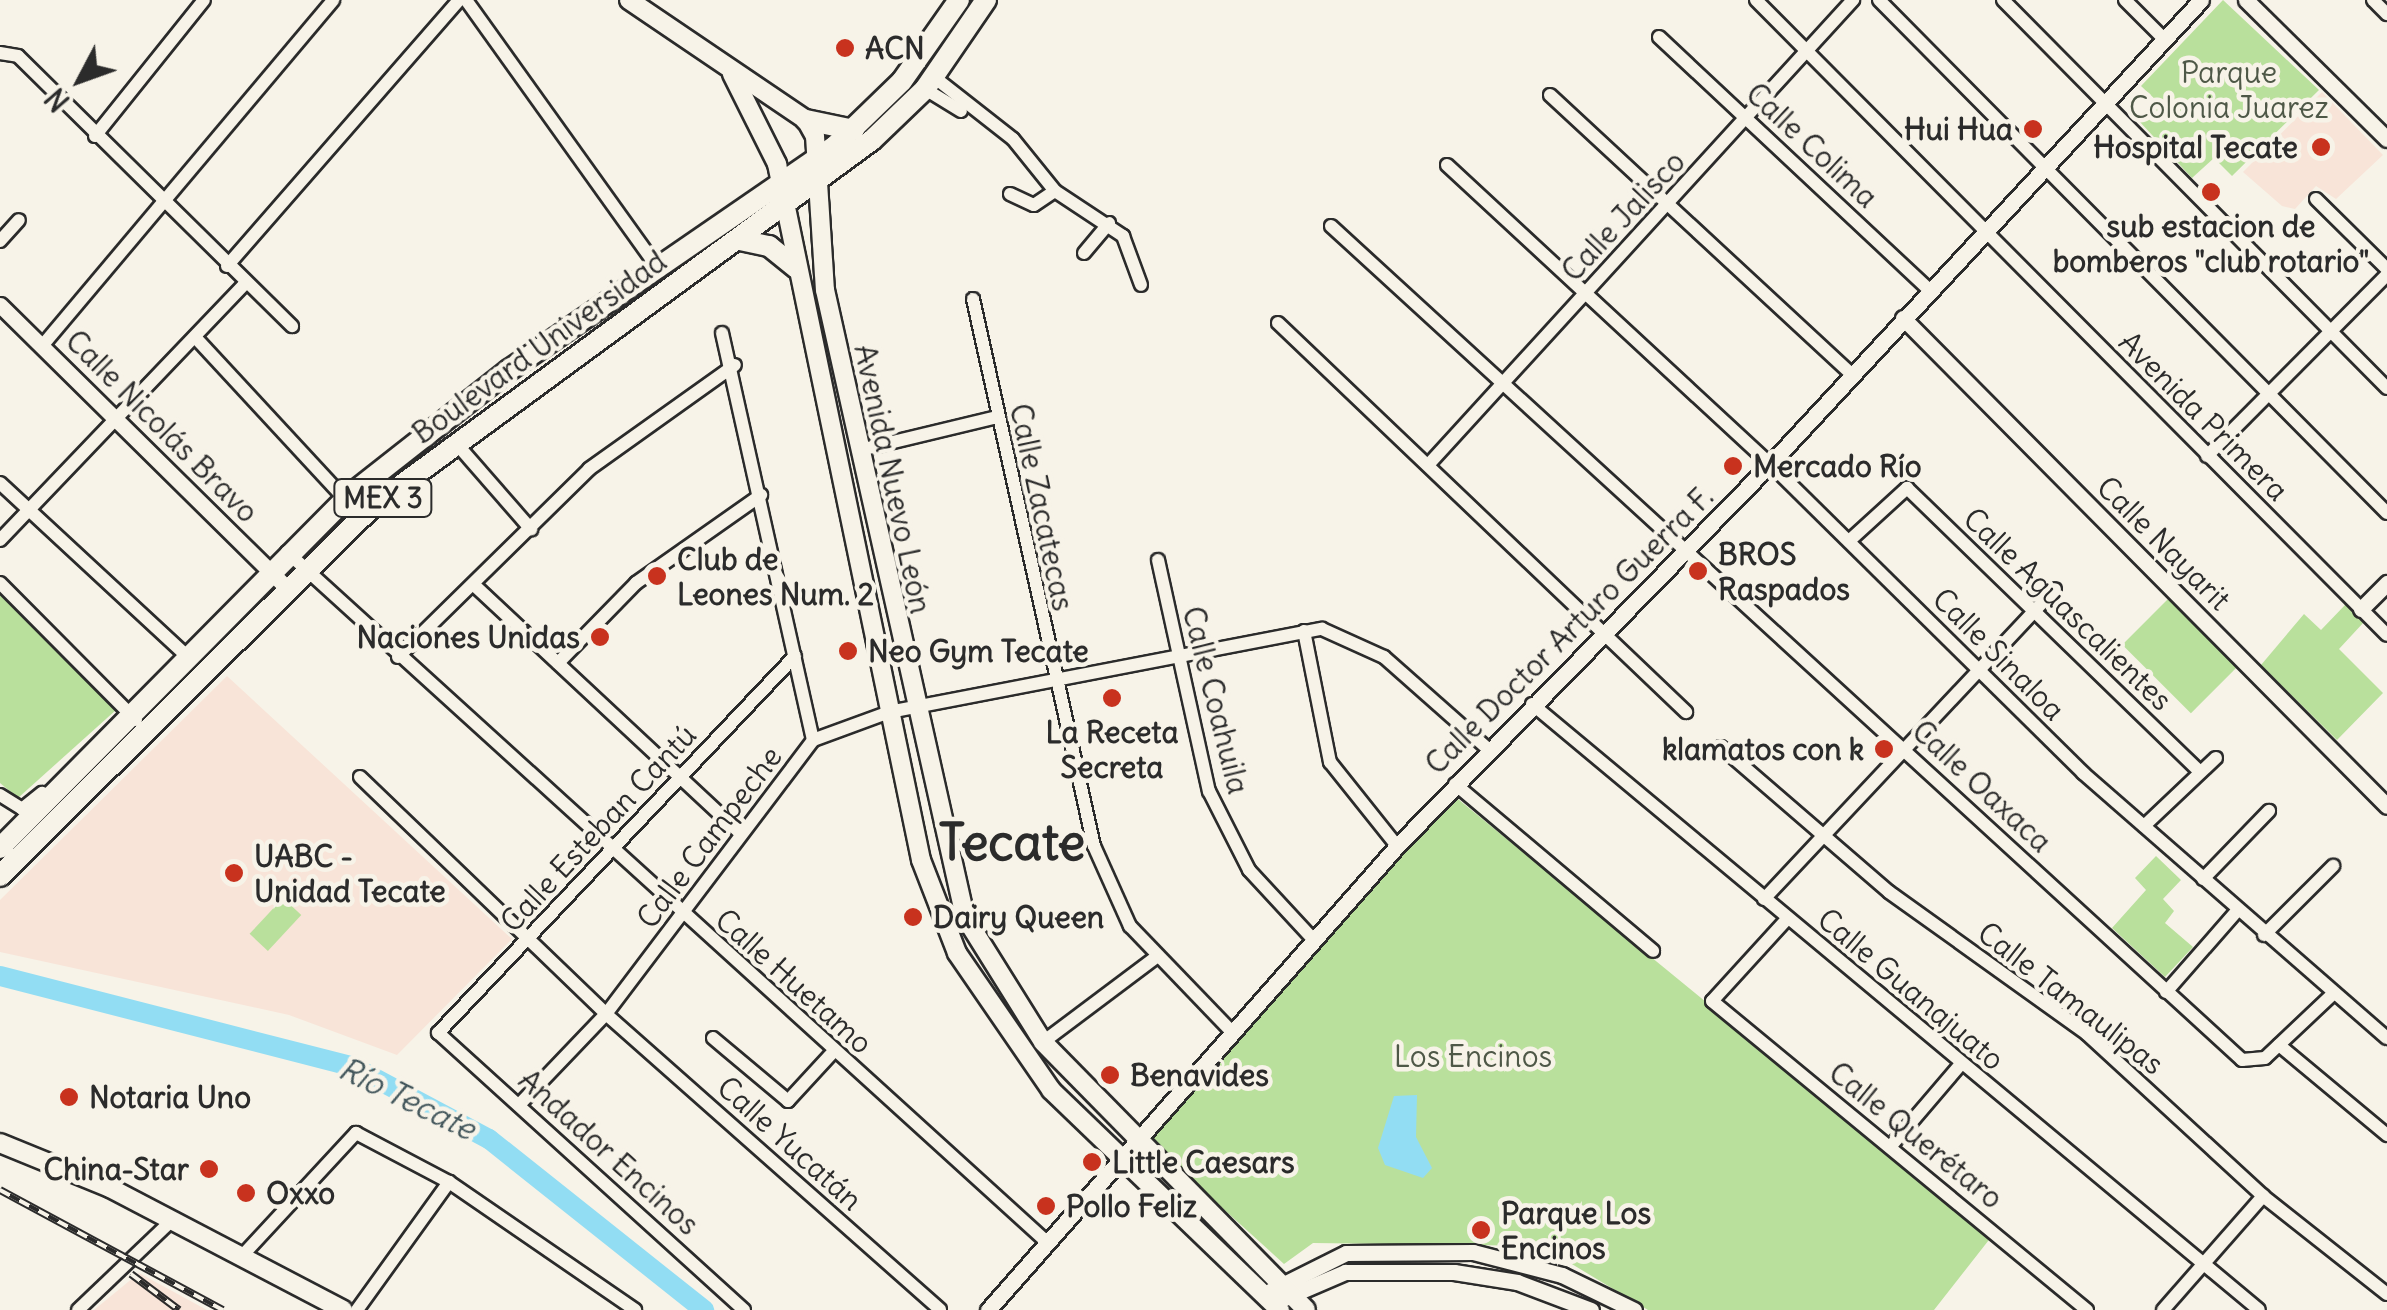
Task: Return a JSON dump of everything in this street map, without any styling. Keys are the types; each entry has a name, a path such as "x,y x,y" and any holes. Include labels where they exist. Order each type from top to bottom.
{"main road":[{"path":"630,0 806,120 854,130"},
{"name":"Boulevard Universidad","path":"0,848 269,571 345,499 509,370 820,158 854,130 958,0"},
{"name":"Boulevard Universidad","path":"0,876 149,732 305,567 492,414 820,182 929,83 986,0"},
{"name":"Avenida Nuevo León","path":"729,69 768,139 780,184 921,860 972,982 1026,1061 1275,1302"},
{"path":"806,120 820,158"},
{"name":"Avenida Nuevo León","path":"820,158 825,290 913,708 966,917 1043,1042 1289,1285 1306,1310"},
{"path":"740,240 769,246 796,268"},
{"path":"492,414 512,390 509,370"},
{"path":"0,1143 171,1221 342,1310"}],"street":[{"path":"95,136 204,0"},
{"path":"42,346 333,0"},
{"path":"227,266 463,0 658,268"},
{"name":"Avenida Primera","path":"1756,0 2387,635"},
{"name":"Calle Jalisco","path":"1429,464 1853,0"},
{"path":"1879,0 2387,513"},
{"path":"2002,0 2387,388"},
{"path":"2125,0 2165,40"},
{"name":"Calle Doctor Arturo Guerra F.","path":"988,1310 1396,846 1770,464 2201,0"},
{"path":"2246,0 2387,139"},
{"path":"2373,0 2387,14"},
{"name":"Calle Colima","path":"1659,36 1930,292"},
{"path":"0,53 18,56 292,326"},
{"path":"929,83 1022,150 1054,191 1109,223 1132,250 1141,285"},
{"path":"1550,95 1852,375"},
{"name":"Calle Sinaloa","path":"1447,165 1770,464 2144,826 2264,935 2387,1038"},
{"path":"1010,194 1034,206 1054,191"},
{"path":"2207,456 2332,333 2387,272 2316,199"},
{"path":"0,242 18,220"},
{"path":"1084,253 1109,223"},
{"name":"Calle Oaxaca","path":"1331,226 1506,380 2242,1060 2258,1062 2279,1046"},
{"path":"0,540 246,284"},
{"name":"Calle Zacatecas","path":"974,299 1053,677 1094,846 1155,958 1232,1032"},
{"name":"Calle Nicolás Bravo","path":"0,306 285,586"},
{"name":"Calle Nayarit","path":"1903,318 2387,806"},
{"path":"1278,322 1686,712"},
{"path":"722,333 735,365 813,740"},
{"path":"194,337 345,499"},
{"path":"398,657 619,444 735,365"},
{"path":"860,450 997,417"},
{"path":"455,442 530,529"},
{"path":"0,483 188,656"},
{"name":"Calle Aguascalientes","path":"1849,541 1899,490 2200,772"},
{"path":"558,662 636,583 761,495"},
{"name":"Calle Huetamo","path":"288,552 398,657 1047,1242"},
{"name":"Calle Coahuila","path":"1158,560 1176,654 1228,836 1313,939"},
{"path":"0,583 149,732"},
{"path":"2361,609 2387,583"},
{"path":"473,584 740,833"},
{"path":"1764,899 2055,589"},
{"path":"1304,631 1330,762 1396,846"},
{"name":"Calle Campeche","path":"519,1105 606,1014 813,740 889,712 1304,631 1364,643 1488,749"},
{"name":"Calle Esteban Cantú","path":"438,1034 795,656"},
{"name":"Calle Guanajuato","path":"1532,704 2260,1310"},
{"name":"Calle Tamaulipas","path":"1722,747 1889,892 2087,1034 2263,1196 2387,1294"},
{"path":"2144,826 2216,758"},
{"name":"Calle Yucatán","path":"360,777 606,1014 940,1310"},
{"path":"0,795 22,808 67,782"},
{"path":"1455,784 1653,950"},
{"path":"2203,879 2268,810"},
{"path":"2264,935 2333,866"},
{"path":"2166,992 2237,911"},
{"name":"Calle Querétaro","path":"1787,919 1712,1001 2087,1310"},
{"path":"1043,1042 1155,958"},
{"path":"2333,994 2279,1046 2387,1136"},
{"name":"Andador Encinos","path":"438,1034 744,1310"},
{"path":"714,1038 788,1101 834,1052"},
{"path":"1890,1147 1961,1064"},
{"path":"242,1256 356,1132 449,1182 636,1310"},
{"path":"357,1310 449,1182"},
{"path":"2163,1310 2263,1196"},
{"path":"78,1310 171,1221"},
{"path":"1275,1302 1289,1285 1346,1253 1474,1252 1562,1275 1634,1310"},
{"path":"1289,1285 1345,1272 1454,1272 1518,1282 1591,1310"}],"shaded area":[{"name":"Hospital Tecate","path":"2322,92 2383,155 2336,199 2316,186 2295,209 2282,206 2243,172"},
{"name":"UABC - Unidad Tecate","path":"227,676 512,939 397,1055 289,1015 0,952 0,900"},
{"path":"139,1273 207,1310 94,1310"}],"green space":[{"name":"Parque Colonia Juarez","path":"2223,0 2319,90 2232,176 2214,158 2192,178 2139,121 2157,101 2141,86"},
{"path":"0,595 116,710 18,798 0,783"},
{"path":"2169,598 2238,667 2191,713 2122,645"},
{"path":"2346,604 2364,622 2339,649 2383,693 2337,740 2261,665 2304,614 2321,630"},
{"name":"Los Encinos","path":"1453,795 1992,1236 1934,1310 1648,1310 1542,1246 1313,1243 1284,1264 1145,1138"},
{"path":"2156,856 2181,880 2163,899 2174,911 2165,923 2193,947 2165,977 2112,928 2146,890 2135,878"},
{"path":"283,898 301,915 268,951 250,934"}],"water":[{"path":"1417,1095 1416,1137 1432,1168 1423,1178 1385,1165 1378,1148 1394,1096"}],"waterway":[{"name":"Río Tecate","path":"0,976 354,1067 489,1139 704,1310"}],"railway":[{"path":"0,1190 223,1310"},
{"path":"131,1274 179,1310"}],"place":[{"name":"ACN","path":"845,48"},
{"name":"Hui Hua","path":"2033,129"},
{"name":"Hospital Tecate","path":"2321,147"},
{"name":"sub estacion de bomberos \"club rotario\"","path":"2211,192"},
{"name":"Mercado Río","path":"1733,466"},
{"name":"BROS Raspados","path":"1698,571"},
{"name":"Club de Leones Num. 2","path":"657,576"},
{"name":"Naciones Unidas","path":"600,637"},
{"name":"Neo Gym Tecate","path":"848,651"},
{"name":"La Receta Secreta","path":"1112,698"},
{"name":"klamatos con k","path":"1884,749"},
{"name":"UABC - Unidad Tecate","path":"234,873"},
{"name":"Dairy Queen","path":"913,917"},
{"name":"Benavides","path":"1110,1075"},
{"name":"Notaria Uno","path":"69,1097"},
{"name":"Little Caesars","path":"1092,1162"},
{"name":"China-Star","path":"209,1169"},
{"name":"Oxxo","path":"246,1193"},
{"name":"Pollo Feliz","path":"1046,1206"},
{"name":"Parque Los Encinos","path":"1481,1230"}],"district":[{"name":"Tecate","path":"1012,843"}]}
